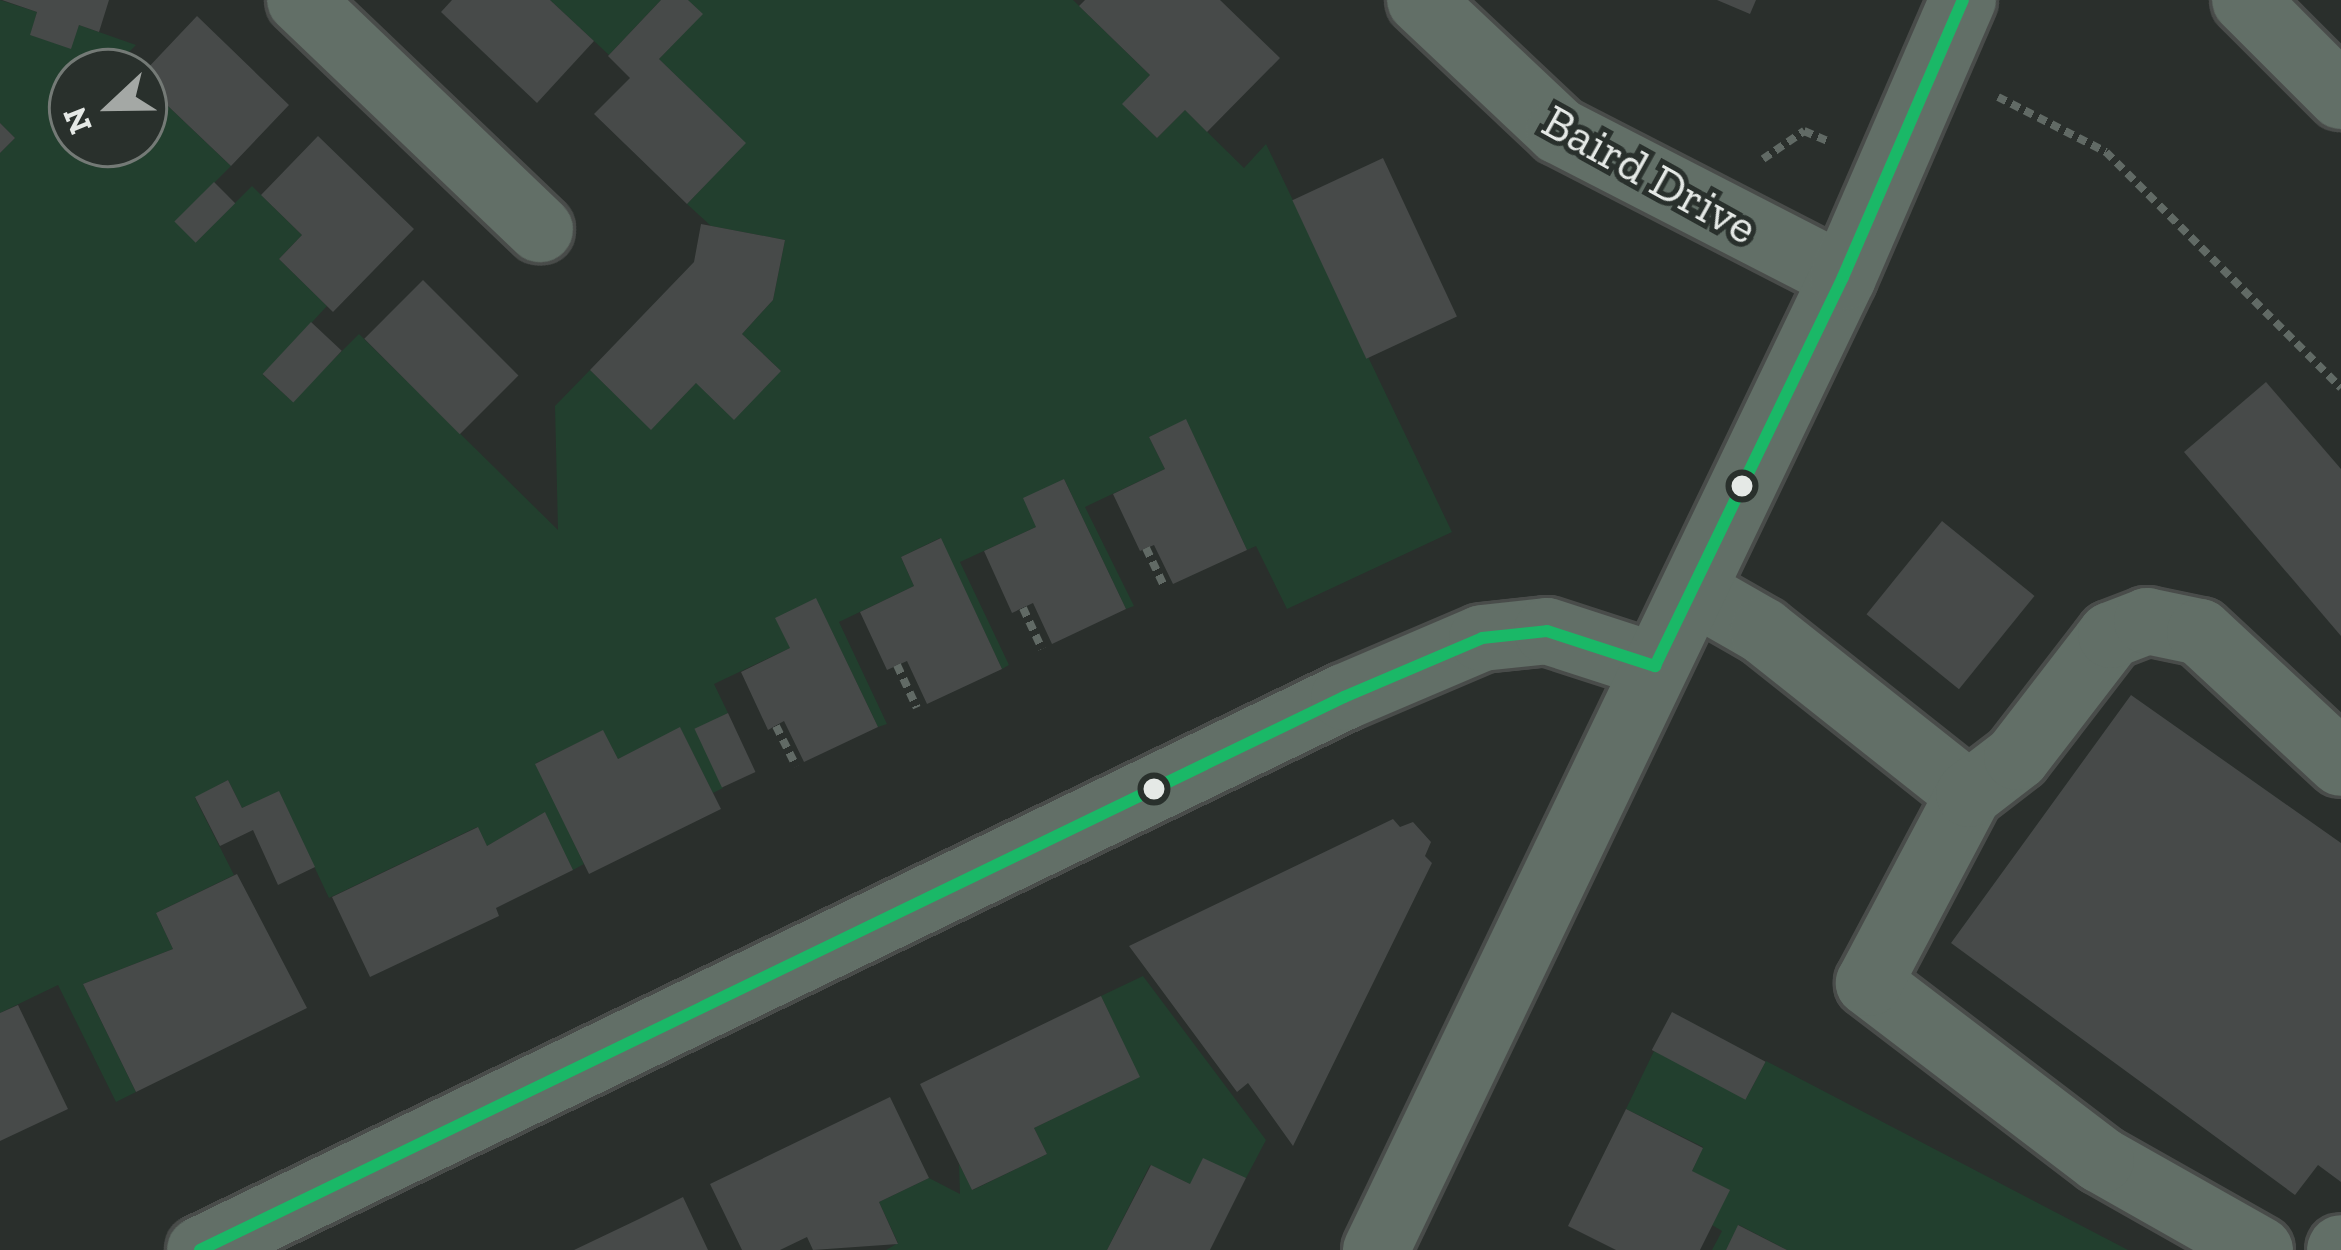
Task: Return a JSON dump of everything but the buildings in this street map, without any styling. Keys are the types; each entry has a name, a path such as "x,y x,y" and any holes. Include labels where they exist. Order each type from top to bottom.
{"street":[{"path":"300,0 540,229"},
{"name":"Baird Drive","path":"1420,0 1558,131 1843,278"},
{"path":"1376,1250 1843,278 1963,0"},
{"path":"2245,0 2341,96"},
{"path":"1695,592 1763,631 1969,794"},
{"path":"2260,1250 2101,1160 1869,983 1969,794 2017,757 2111,635 2146,621 2200,632 2341,763"},
{"path":"200,1250 1344,697 1482,638 1547,631 1655,666"}],"path":[{"path":"1978,87 2106,152 2341,388"},
{"path":"1147,548 1165,588"},
{"path":"1023,608 1042,649"},
{"path":"897,665 917,708"},
{"path":"776,726 796,766"}],"green space":[{"path":"0,0 37,12 31,35 70,48 48,48 48,168 168,168 168,106 231,166 176,221 196,242 252,186 302,235 279,259 327,306 263,375 292,401 359,334 558,530 555,406 590,370 651,429 696,383 781,371 742,334 773,300 785,240 711,226 687,204 745,143 659,59 702,14 688,0 1073,0 1150,75 1123,104 1157,138 1185,110 1244,168 1266,144 1452,532 1287,609 1256,546 1247,550 1186,420 1149,437 1165,469 1085,507 1134,606 1126,609 1064,479 1036,527 960,562 1009,665 1002,669 940,538 901,557 914,586 839,622 887,724 878,727 816,599 790,648 714,684 728,713 696,730 723,788 713,793 680,728 618,759 603,731 536,763 584,864 573,870 544,813 487,846 477,827 329,898 279,792 242,808 228,780 195,798 234,875 156,913 173,949 83,984 136,1092 116,1102 58,985 0,1013 0,153 15,138 0,123"},
{"path":"550,0 661,0 609,55"},
{"path":"79,25 136,45 133,48 70,48"},
{"path":"1143,976 1266,1140 1246,1178 1190,1184 1150,1165 1107,1250 886,1250 898,1243 879,1202 929,1178 960,1194 959,1164 973,1190 1047,1154 1034,1128 1139,1077 1101,996"},
{"path":"1654,1051 1747,1097 1766,1061 2128,1250 1787,1250 1739,1225 1726,1250 1712,1250 1722,1231 1712,1225 1692,1171 1703,1147 1626,1109"}],"transit line":[{"path":"1655,666 1843,277 1963,0"},
{"path":"200,1250 1344,697 1482,638 1547,631 1655,666"}]}
